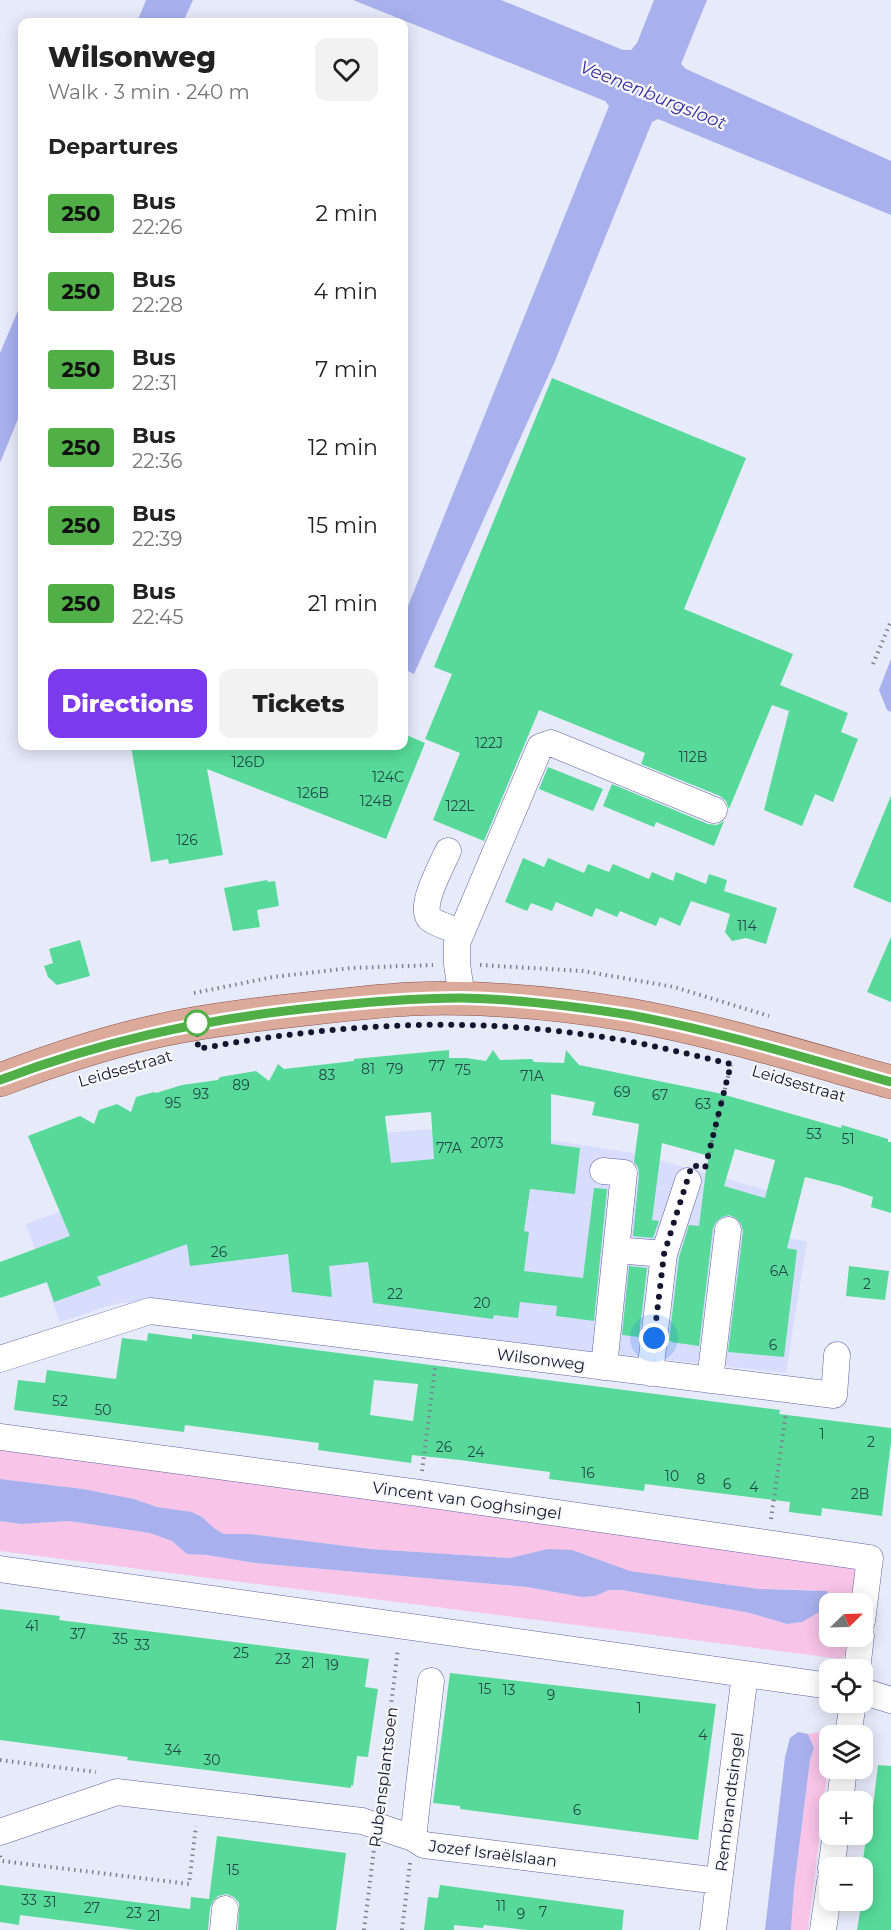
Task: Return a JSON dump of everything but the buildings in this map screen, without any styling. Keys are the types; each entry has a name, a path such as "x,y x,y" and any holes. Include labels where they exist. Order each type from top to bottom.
{"main road":[{"name":"Leidsestraat","path":"0,1080 89,1050 198,1023 365,1002 462,998 520,1001 630,1016 758,1045 891,1082"}],"street":[{"path":"462,998 457,964 457,943 540,747 551,743 714,810"},
{"path":"448,852 427,900 426,910 430,919 461,933"},
{"path":"603,1171 624,1173 604,1367"},
{"path":"650,1373 664,1254 688,1181"},
{"path":"710,1380 728,1230"},
{"path":"616,1250 664,1254"},
{"name":"Wilsonweg","path":"0,1359 150,1311 834,1395 837,1355"},
{"name":"Vincent van Goghsingel","path":"0,1437 419,1492 870,1558 866,1593"},
{"path":"0,1569 819,1684"},
{"name":"Rembrandtsingel","path":"713,1930 745,1674"},
{"path":"413,1839 431,1681"},
{"path":"873,1694 891,1700"},
{"name":"Jozef Israëlslaan","path":"0,1832 117,1792 362,1821 424,1845 719,1881"},
{"path":"823,1930 826,1911"}],"path":[{"path":"873,664 891,621"},
{"name":"Leidsestraat","path":"688,1181 692,1165 705,1168 731,1064 720,1062"},
{"path":"419,1492 438,1347"},
{"path":"768,1543 789,1390"},
{"name":"Rubensplantsoen","path":"364,1930 402,1625"},
{"path":"0,1760 110,1774 117,1792"},
{"path":"0,1856 2,1861 189,1884 200,1802"},
{"path":"402,1930 413,1839"}],"shaded area":[{"path":"469,1127 638,1154 773,1192 772,1234 807,1242 786,1373 165,1302 118,1303 60,1322 26,1224 173,1170 282,1139"},
{"path":"0,1445 843,1564 854,1569 857,1582 855,1593 819,1593 819,1601 814,1590 759,1589 629,1571 572,1550 510,1558 370,1549 250,1534 224,1534 192,1512 157,1507 134,1499 83,1489 0,1479"},
{"path":"0,1521 21,1524 69,1521 150,1533 172,1541 187,1554 255,1563 527,1587 582,1597 595,1596 609,1590 622,1590 750,1613 787,1624 802,1622 819,1612 819,1647 847,1647 846,1655 841,1659 0,1551"},
{"path":"819,1732 819,1779 827,1779 825,1791 819,1791 819,1840 808,1930 791,1930 810,1760 814,1748 808,1734"}],"water":[{"path":"146,0 193,0 185,18 139,18"},
{"name":"Veenenburgsloot","path":"353,0 501,0 623,50 631,50 637,43 654,0 707,0 681,64 686,69 891,161 891,215 658,119 652,122 555,361 414,674 408,671 408,606 609,106 605,101 408,22 408,18 398,18"},
{"path":"18,310 18,419 0,463 0,353"},
{"path":"891,659 891,712 887,710 879,690"},
{"path":"0,1479 83,1489 134,1499 157,1507 192,1512 224,1534 250,1534 370,1549 510,1558 548,1549 572,1550 630,1571 759,1589 827,1591 827,1593 819,1593 819,1612 802,1622 787,1624 750,1613 622,1590 609,1590 595,1596 582,1597 527,1587 255,1563 187,1554 172,1541 150,1533 69,1521 21,1524 0,1521"},
{"path":"798,1732 808,1734 814,1748 810,1760 791,1930 765,1930 785,1757 790,1738"}],"bus line":[{"name":"250","path":"0,1080 89,1050 198,1023 365,1002 462,998 576,1007 630,1016 758,1045 891,1082"}],"route":[{"path":"197,1023 198,1049 360,1028 450,1024 517,1027 588,1035 645,1044 731,1064 705,1168 692,1165 664,1254 654,1338"}]}
